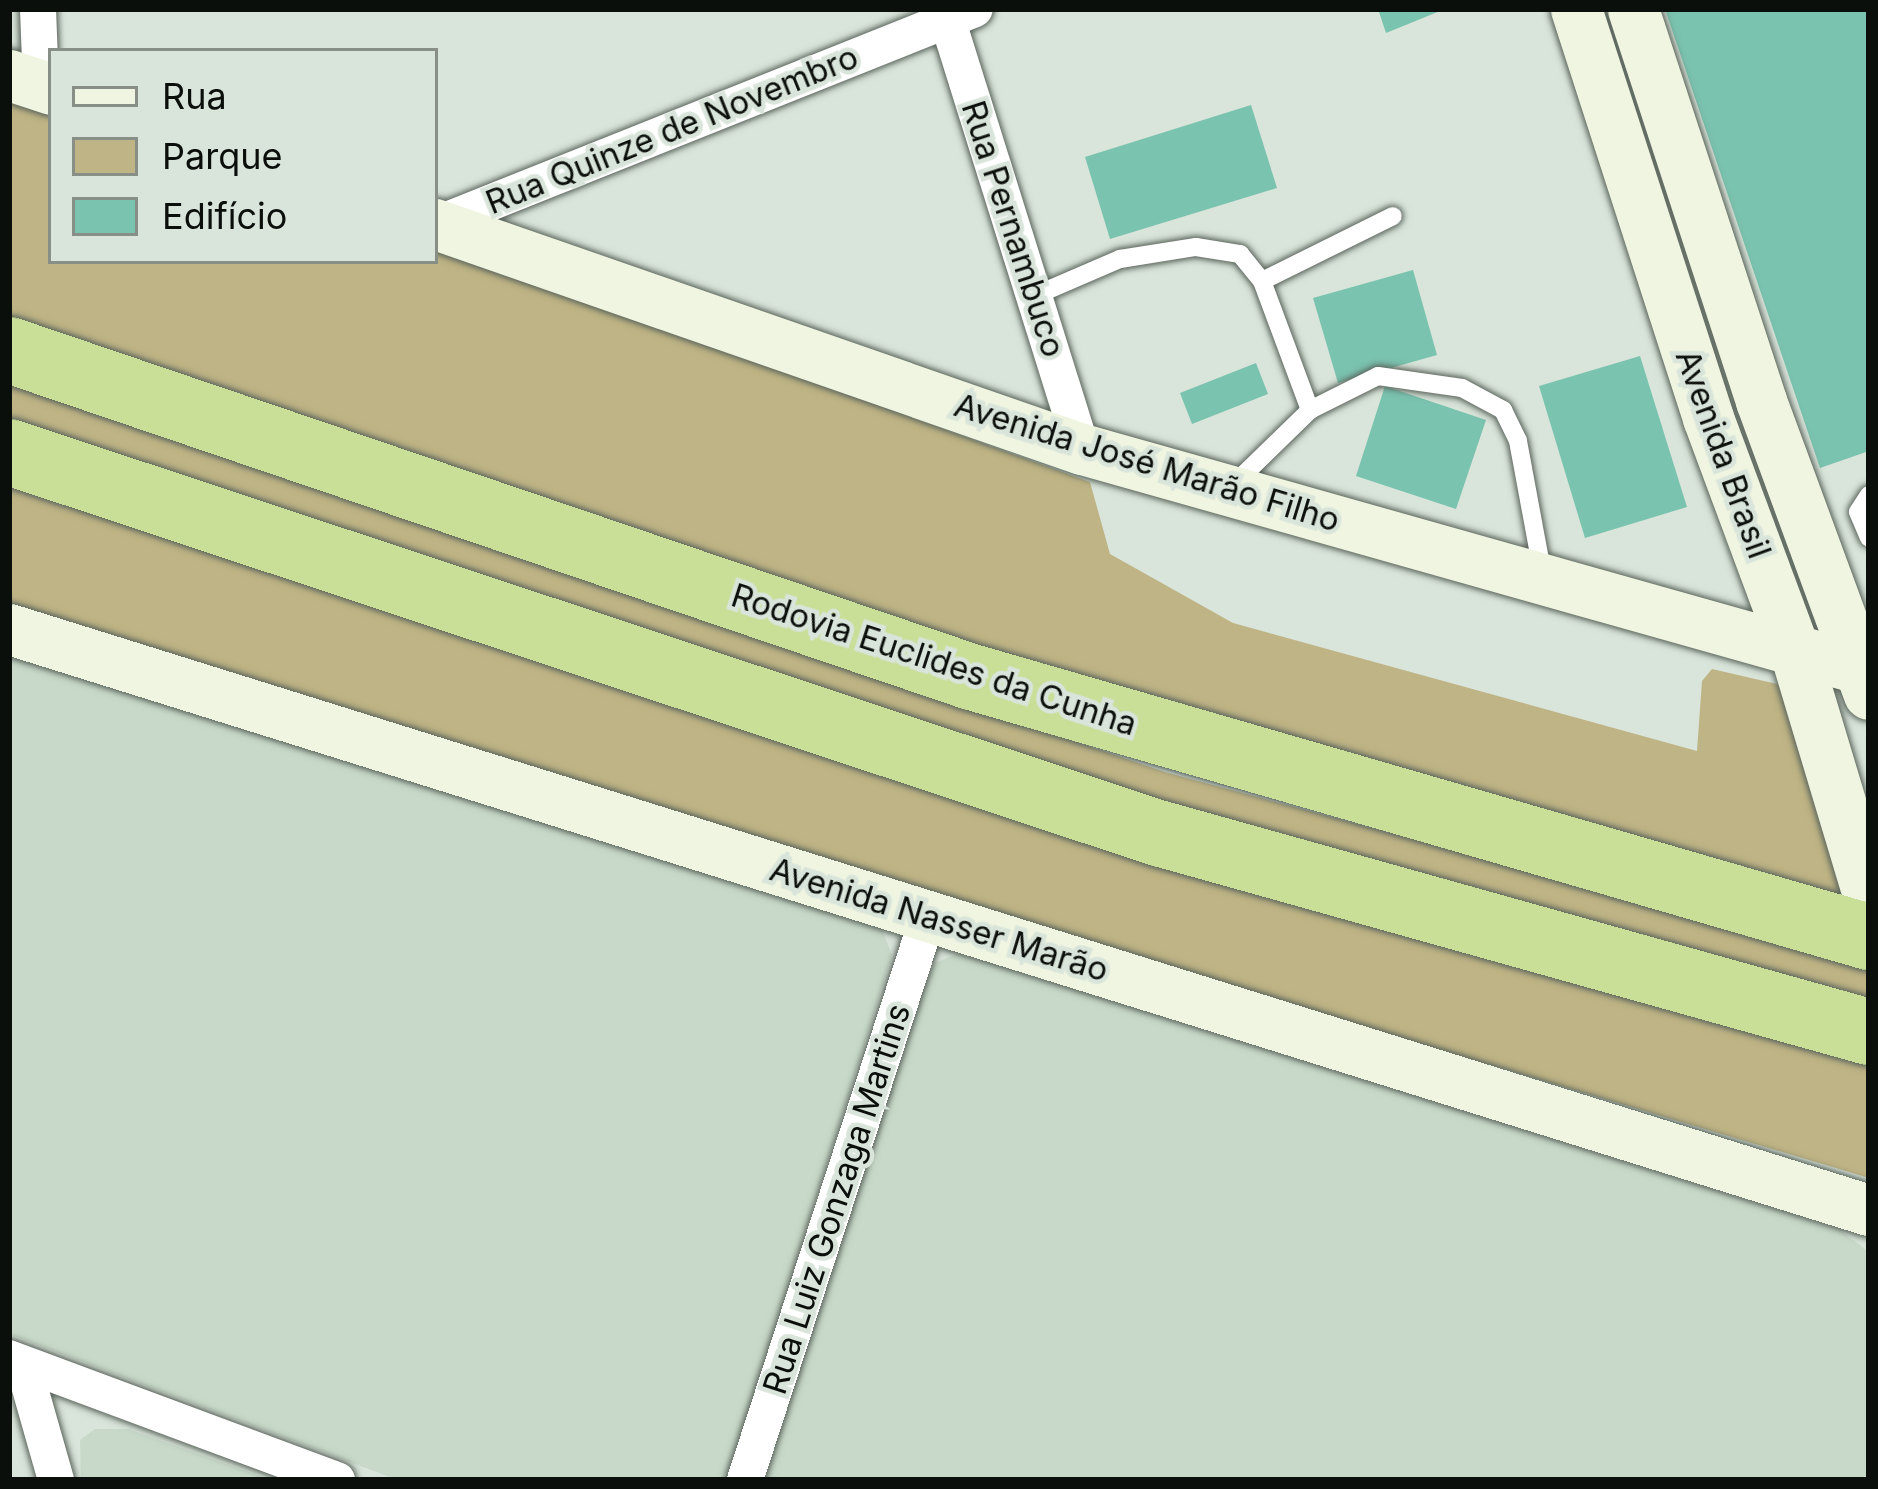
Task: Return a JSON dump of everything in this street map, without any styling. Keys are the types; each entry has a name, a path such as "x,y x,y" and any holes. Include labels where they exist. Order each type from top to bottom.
{"highway":[{"name":"Rodovia Euclides da Cunha","path":"9,350 968,676 1869,937"},
{"path":"9,452 1158,833 1869,1032"}],"main road":[{"name":"Avenida Brasil","path":"1576,9 1708,418 1796,655 1869,898"},
{"name":"Avenida Brasil","path":"1634,9 1761,401 1866,679"},
{"name":"Avenida José Marão Filho","path":"438,225 1082,449 1866,679"},
{"path":"1708,418 1761,401"},
{"name":"Avenida Nasser Marão","path":"9,629 1869,1210"}],"street":[{"path":"34,83 38,9"},
{"name":"Rua Quinze de Novembro","path":"438,223 955,13"},
{"name":"Rua Pernambuco","path":"955,13 1082,449"},
{"name":"Rua Luiz Gonzaga Martins","path":"746,1480 928,917"},
{"path":"16,1361 56,1480"},
{"path":"16,1361 337,1480"}],"lane":[{"path":"1262,280 1393,216"},
{"path":"1034,296 1120,259 1196,247 1240,254 1262,280 1310,410"},
{"path":"1227,491 1310,410 1378,376 1406,375 1462,388 1503,410 1518,441 1544,582"},
{"path":"1869,495 1858,512 1869,538"}],"shaded area":[{"path":"9,646 880,925 892,955 728,1480 398,1480 9,1334"},
{"path":"959,953 1839,1229 1869,1252 1869,1480 758,1480 924,986 935,963"},
{"path":"95,1429 128,1429 271,1480 81,1480 80,1440"}],"green space":[{"path":"9,98 48,112 48,264 438,264 438,246 1090,482 1110,554 1233,623 1697,751 1702,681 1712,669 1777,684 1792,699 1851,905 974,650 9,323"},
{"path":"9,381 1165,772 1868,962 1869,1014 1161,819 9,433"},
{"path":"9,472 1869,1050 1869,1178 918,894 9,605"}],"building":[{"path":"1378,9 1445,9 1386,33"},
{"path":"1665,9 1869,9 1869,451 1820,468"},
{"path":"1251,105 1277,188 1110,239 1085,157"},
{"path":"1413,270 1437,355 1338,383 1313,298"},
{"path":"1640,356 1687,507 1585,538 1539,386"},
{"path":"1256,363 1268,394 1192,424 1180,393"},
{"path":"1385,386 1486,420 1456,509 1356,476"}]}
